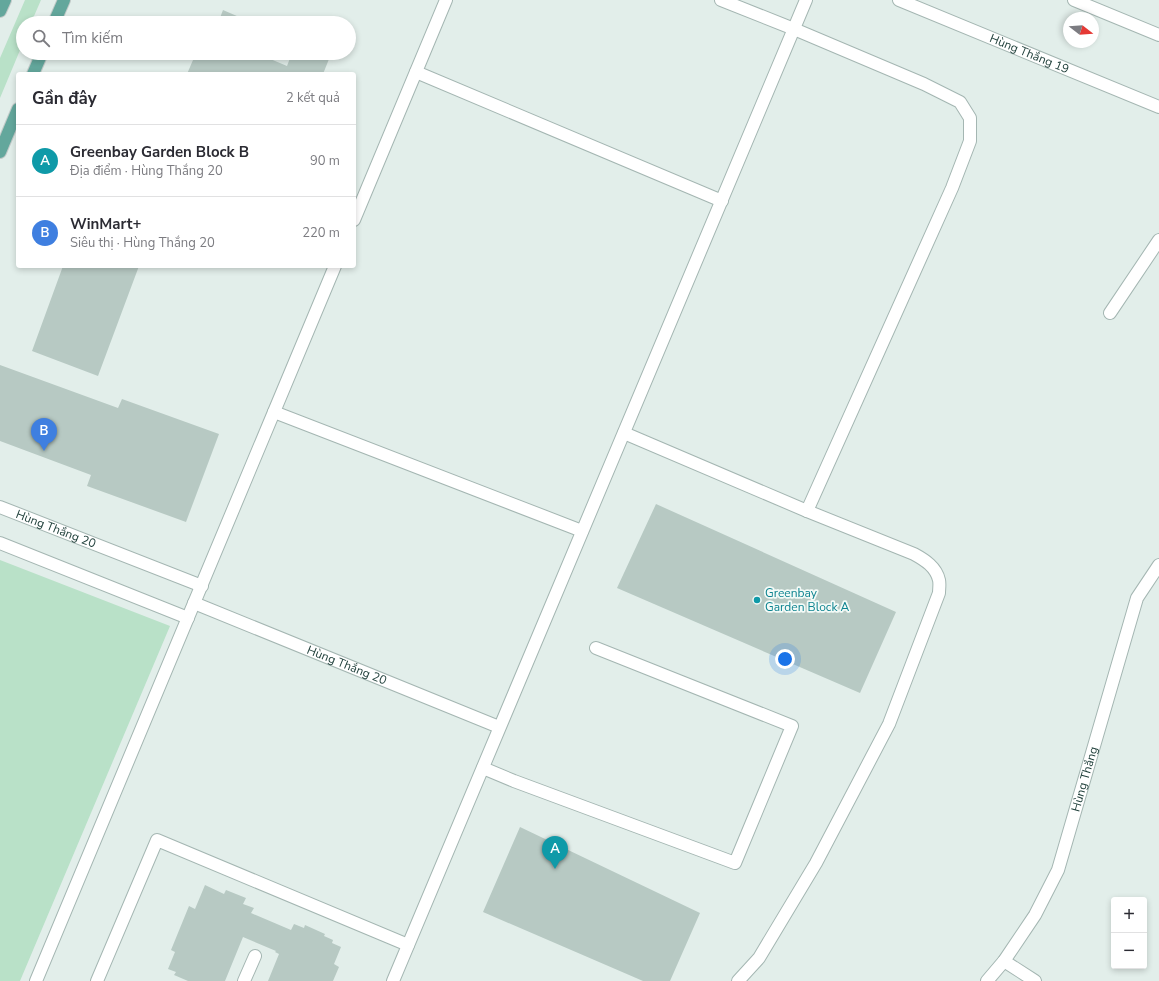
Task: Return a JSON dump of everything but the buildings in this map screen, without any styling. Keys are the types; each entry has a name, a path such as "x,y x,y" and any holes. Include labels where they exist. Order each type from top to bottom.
{"main road":[{"path":"0,11 5,0"},
{"path":"57,16 64,0"},
{"path":"34,72 39,60"},
{"path":"0,152 16,115"}],"street":[{"path":"356,215 446,0"},
{"path":"721,0 924,84 960,102 970,118 970,141 952,188 807,511"},
{"path":"393,981 806,0"},
{"name":"Hùng Thắng 19","path":"899,0 1159,107"},
{"path":"1074,0 1159,35"},
{"path":"416,72 722,201"},
{"path":"1110,313 1159,240"},
{"path":"36,981 334,268"},
{"path":"274,412 582,531"},
{"path":"624,433 923,559 932,566 939,580 939,593 889,724 816,863 759,958 738,981"},
{"name":"Hùng Thắng 20","path":"0,507 202,586"},
{"path":"0,543 188,618"},
{"name":"Hùng Thắng","path":"987,981 1004,961 1035,916 1058,870 1137,598 1159,565"},
{"name":"Hùng Thắng 20","path":"194,603 499,727"},
{"path":"483,768 521,784 735,863 792,726 596,648"},
{"path":"97,981 157,840 408,945"},
{"path":"244,981 255,956"},
{"path":"1004,961 1034,981"}],"green space":[{"path":"25,0 41,0 34,16 18,16"},
{"path":"16,21 16,60 0,98 0,58"},
{"path":"0,560 170,626 20,981 0,981"}],"place":[{"name":"WinMart+","path":"44,451"},
{"name":"Greenbay Garden Block A","path":"757,600"},
{"name":"Greenbay Garden Block B","path":"555,869"}]}
